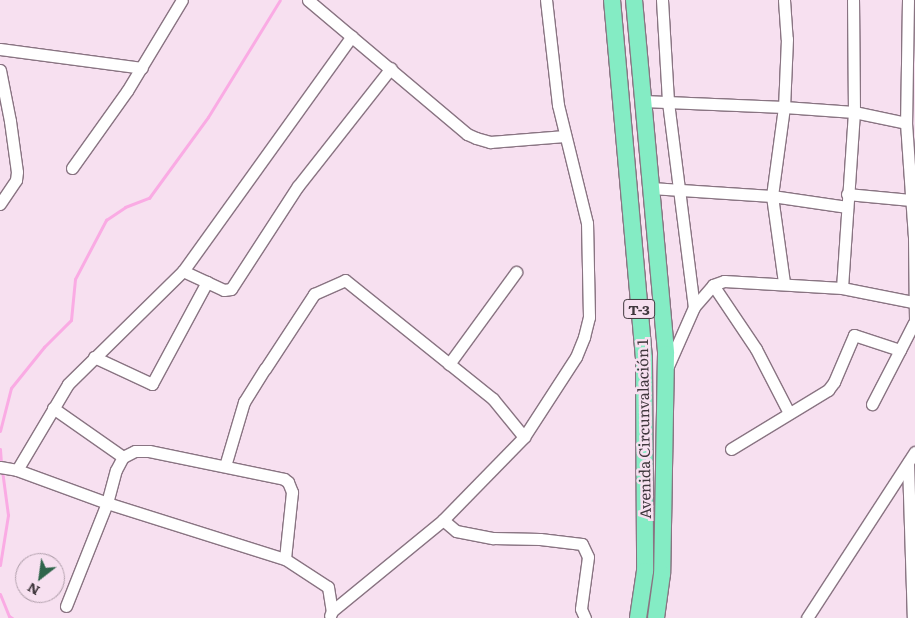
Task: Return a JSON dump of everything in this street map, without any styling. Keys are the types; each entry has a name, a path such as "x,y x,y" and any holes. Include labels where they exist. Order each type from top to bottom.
{"main road":[{"name":"Avenida Circunvalación 1","path":"612,0 644,358 646,571 638,618"},
{"name":"Avenida Circunvalación 1","path":"637,0 643,101 666,354 662,574 656,618"}],"street":[{"path":"72,168 142,68 182,0"},
{"path":"308,0 468,134 490,142 565,136"},
{"path":"331,614 443,520 524,437 576,357 584,337 589,317 587,224 558,106 546,0"},
{"path":"662,0 668,102 694,307"},
{"path":"784,0 787,39 784,107 772,196 784,283"},
{"path":"842,288 854,112 853,0"},
{"path":"872,404 914,324 915,238 906,123 911,79 908,0"},
{"path":"331,614 328,587 285,559 106,503 9,468 53,408 68,384 183,271 352,36"},
{"path":"0,49 142,68"},
{"path":"183,271 224,290 231,289 298,186 391,68"},
{"path":"0,70 10,120 17,172 16,180 0,204"},
{"path":"643,101 854,112 906,123"},
{"path":"0,110 10,120"},
{"path":"651,188 772,196 847,207"},
{"path":"847,194 912,200"},
{"path":"449,364 516,272"},
{"path":"224,466 244,402 314,294 345,280 493,399 524,437"},
{"path":"666,373 694,307 713,285 724,281 784,283 842,288 913,302"},
{"path":"94,357 152,384 207,282"},
{"path":"713,285 756,349 789,413"},
{"path":"731,449 828,390 834,382 854,335 900,350"},
{"path":"53,408 123,457"},
{"path":"66,606 106,503 116,470 123,457 135,452 150,451 284,479 288,482 292,492 285,559"},
{"path":"807,618 915,452"},
{"path":"908,463 913,618"},
{"path":"443,520 456,531 493,538 540,539 582,544 588,557 581,609 585,618"}],"waterway":[{"path":"0,431 11,388 44,347 71,320 75,279 106,220 125,207 149,198 208,117 280,0"},
{"path":"0,449 1,464"},
{"path":"0,565 8,515 2,470"},
{"path":"0,594 9,616 12,618"}]}
